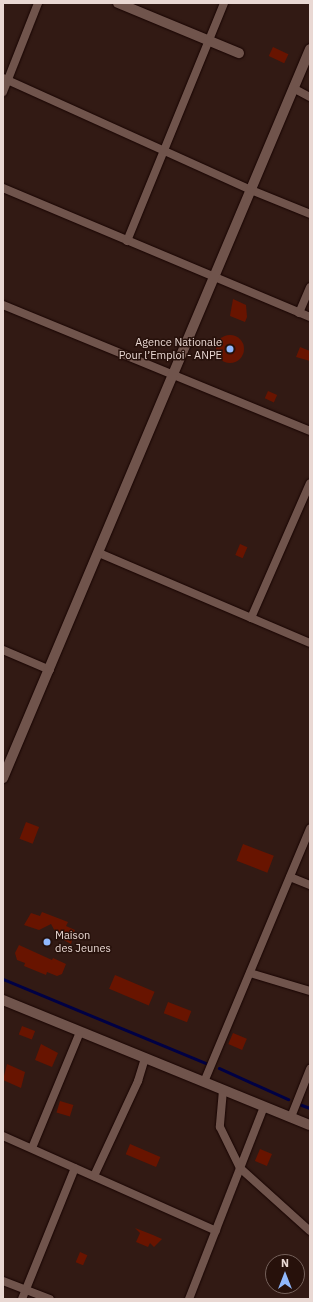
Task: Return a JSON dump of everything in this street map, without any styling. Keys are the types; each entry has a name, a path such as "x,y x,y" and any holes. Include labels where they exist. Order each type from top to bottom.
{"street":[{"path":"3,92 6,79 38,3"},
{"path":"118,3 239,53"},
{"path":"127,241 210,41 224,3"},
{"path":"3,778 50,670 310,48"},
{"path":"6,79 251,190 310,214"},
{"path":"293,88 310,97"},
{"path":"3,188 310,318"},
{"path":"299,313 310,287"},
{"path":"3,305 310,431"},
{"path":"251,618 310,483"},
{"path":"99,553 310,643"},
{"path":"3,650 50,670"},
{"path":"204,1082 310,828"},
{"path":"290,877 310,885"},
{"path":"250,973 310,991"},
{"path":"3,1000 310,1125"},
{"path":"32,1148 80,1032"},
{"path":"94,1176 138,1080 145,1058"},
{"path":"291,1116 310,1069"},
{"path":"223,1090 220,1127 240,1168 310,1231"},
{"path":"189,1299 264,1107"},
{"path":"3,1136 216,1231"},
{"path":"22,1299 75,1168"},
{"path":"3,1281 50,1299"}],"building":[{"path":"273,47 288,54 284,63 269,56"},
{"path":"233,299 246,305 247,317 245,322 230,316"},
{"name":"Agence Nationale Pour l’Emploi - ANPE","path":"230,335 236,336 240,339 243,343 243,355 240,359 236,362 230,363 224,362 220,359 217,355 216,349 217,343 220,339 224,336"},
{"path":"300,347 310,351 310,361 296,357"},
{"path":"268,391 277,395 274,402 265,398"},
{"path":"240,544 247,547 243,558 235,555"},
{"path":"26,822 39,827 33,844 20,839"},
{"path":"243,844 274,856 267,873 237,861"},
{"path":"42,912 68,922 66,926 75,930 71,944 58,937 51,924 39,930 24,925 31,913 40,916"},
{"path":"19,945 52,960 53,958 66,964 62,974 57,976 47,972 46,975 24,966 25,963 17,960 15,953"},
{"path":"115,975 155,992 149,1006 109,989"},
{"path":"168,1002 191,1011 187,1022 164,1013"},
{"path":"22,1026 35,1031 32,1039 19,1034"},
{"path":"233,1033 247,1039 242,1050 228,1044"},
{"path":"41,1044 58,1053 52,1067 35,1060"},
{"path":"7,1064 25,1072 21,1088 3,1080"},
{"path":"60,1101 73,1105 70,1117 56,1112"},
{"path":"130,1144 160,1157 156,1167 126,1154"},
{"path":"260,1149 272,1154 267,1166 255,1161"},
{"path":"135,1228 162,1239 154,1247 150,1243 148,1247 136,1242 140,1233"},
{"path":"80,1252 87,1255 83,1265 76,1262"}],"waterway":[{"path":"3,979 206,1063"},
{"path":"219,1068 288,1099"},
{"path":"299,1104 310,1108"}],"place":[{"name":"Agence Nationale Pour l’Emploi - ANPE","path":"230,349"},
{"name":"Maison des Jeunes","path":"47,942"}]}
